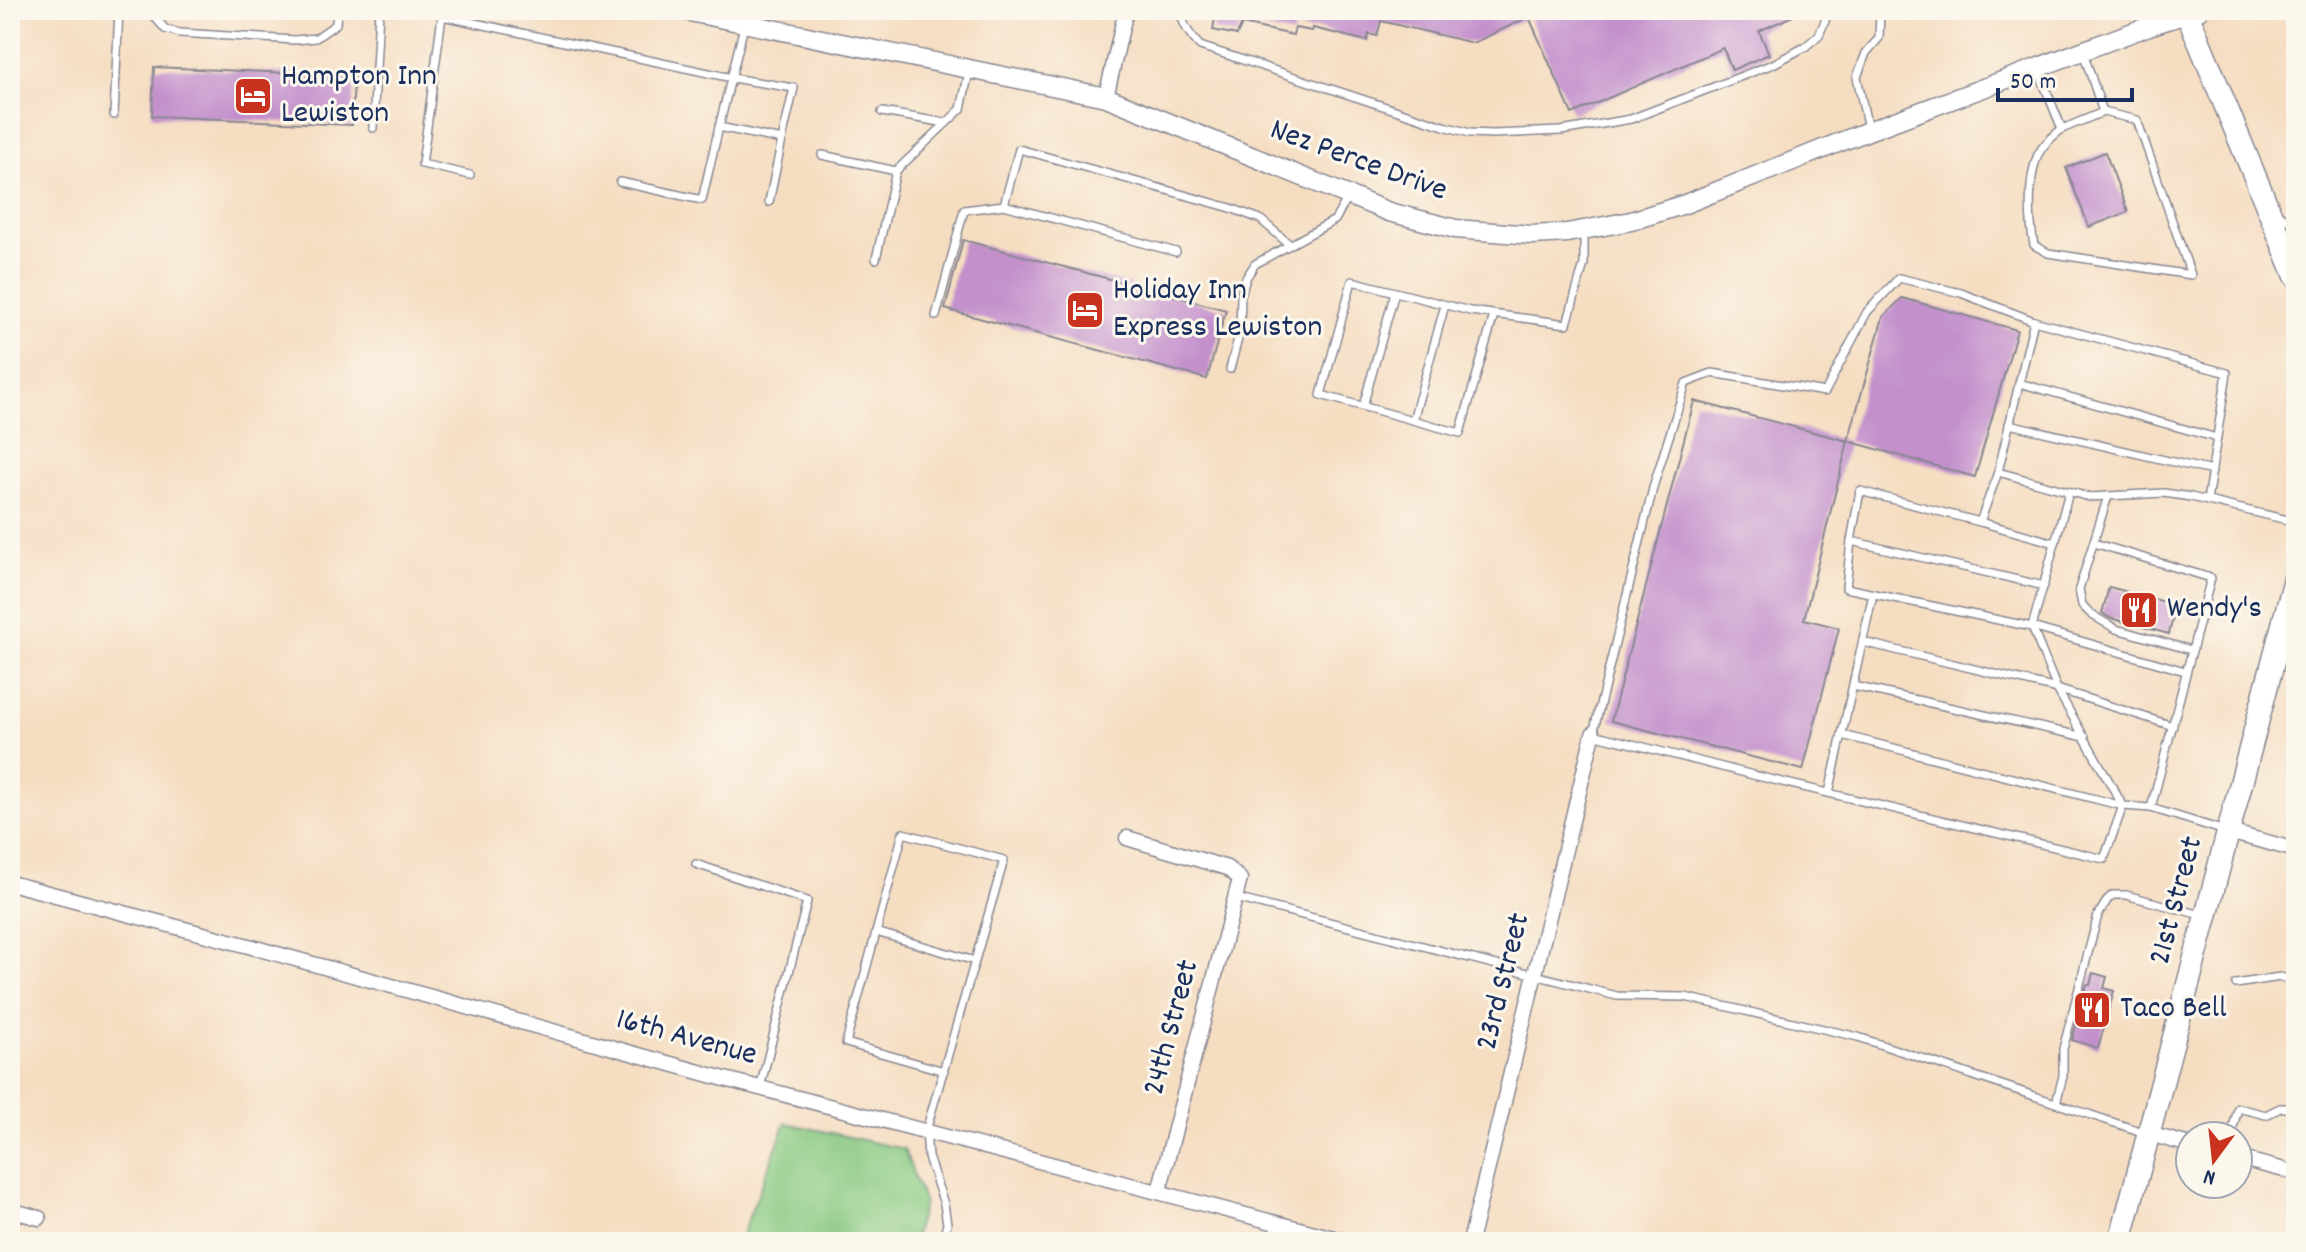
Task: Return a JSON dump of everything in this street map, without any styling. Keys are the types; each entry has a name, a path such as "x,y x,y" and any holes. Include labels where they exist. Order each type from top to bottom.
{"main road":[{"path":"2191,11 2296,276"},
{"name":"21st Street","path":"2120,1242 2296,575"}],"street":[{"name":"Nez Perce Drive","path":"680,10 747,17 969,69 1106,97 1389,212 1456,229 1532,235 1585,230 1631,221 1685,204 1868,131 2191,11"},
{"path":"1106,97 1126,10"},
{"name":"23rd Street","path":"1470,1242 1593,734"},
{"path":"2229,832 2296,850"},
{"name":"24th Street","path":"1127,838 1227,868 1240,879 1159,1191"},
{"name":"16th Avenue","path":"10,883 760,1088 1349,1242"},
{"path":"2149,1134 2174,1141"},
{"path":"2254,1162 2296,1173"},
{"path":"10,1210 39,1218"}],"lane":[{"path":"114,115 119,10"},
{"path":"149,10 165,29 180,33 295,40 316,38 336,24 337,10"},
{"path":"373,128 379,10"},
{"path":"1181,10 1184,25 1200,46 1444,126 1470,133 1493,134 1561,131 1631,119 1773,64 1805,47 1819,35 1827,10"},
{"path":"1868,131 1857,77 1866,53 1879,38 1880,10"},
{"path":"470,175 422,164 443,13 732,78 794,88 769,202"},
{"path":"620,182 702,200 747,17"},
{"path":"2082,51 2103,112"},
{"path":"2038,68 2062,129"},
{"path":"876,259 896,171 961,109 969,69"},
{"path":"882,112 946,123"},
{"path":"2103,112 2137,120 2191,275 2048,253 2034,245 2030,225 2037,158 2046,142 2062,129 2103,112"},
{"path":"719,127 782,140"},
{"path":"1004,205 1019,149 1231,208 1260,219 1290,245"},
{"path":"822,155 896,171"},
{"path":"1230,369 1240,331 1241,295 1246,278 1255,264 1335,220 1349,195"},
{"path":"936,316 964,210 1004,205 1176,252"},
{"path":"2269,210 2296,224"},
{"path":"1494,315 1460,433 1321,395 1352,281 1494,315 1567,324 1584,264 1585,230"},
{"path":"2069,492 2032,627 2057,689 2123,806 2104,859 1593,734 1654,484 1686,383 1712,373 1825,392 1867,312 1899,278 1961,293 2034,321 2227,373 2207,501"},
{"path":"1363,406 1395,292"},
{"path":"1413,420 1445,305"},
{"path":"1980,522 1998,472 2034,321"},
{"path":"2019,383 2217,438"},
{"path":"2009,424 2212,471"},
{"path":"1998,472 2089,497 2164,493 2296,522"},
{"path":"2055,543 1860,491 1846,588 2032,627 2185,671"},
{"path":"2108,496 2079,589 2082,605 2092,615 2116,629 2191,650"},
{"path":"1851,541 2044,586"},
{"path":"2094,543 2211,578 2151,808"},
{"path":"1829,793 1873,594"},
{"path":"1863,642 2057,689 2173,726"},
{"path":"1853,686 2085,737"},
{"path":"1842,735 2123,806 2151,808 2229,832"},
{"path":"942,1242 947,1224 944,1204 928,1157 926,1131 944,1071 1004,860 903,833 846,1043 944,1071"},
{"path":"696,864 807,901 760,1088"},
{"path":"2056,1103 2063,1076 2063,1049 2102,906 2119,894 2207,916"},
{"path":"1236,898 1617,996 1685,997 1858,1037 2149,1134"},
{"path":"876,932 975,961"},
{"path":"2236,984 2280,977 2296,981"},
{"path":"2235,1120 2238,1108 2266,1115 2280,1108 2296,1108"}],"green space":[{"path":"786,1123 904,1149 924,1203 913,1242 739,1242"}],"building":[{"path":"1207,10 1806,10 1759,31 1769,54 1732,70 1723,48 1572,114 1529,17 1473,43 1381,21 1377,36 1369,34 1367,41 1313,28 1312,31 1295,28 1293,35 1242,24 1237,35 1213,30 1215,18 1206,16"},
{"name":"Hampton Inn Lewiston","path":"154,67 354,76 352,125 152,116"},
{"path":"2105,152 2128,212 2089,227 2066,168"},
{"name":"Holiday Inn Express Lewiston","path":"963,240 1226,310 1207,379 945,309"},
{"path":"1902,298 2017,330 1975,477 1848,441 1883,317"},
{"path":"1694,401 1848,441 1804,619 1839,628 1803,770 1611,721"},
{"name":"Wendy's","path":"2109,587 2176,605 2169,634 2102,613"},
{"name":"Taco Bell","path":"2093,973 2107,977 2104,988 2114,991 2098,1048 2072,1040 2087,984 2090,985"}],"place":[{"name":"Hampton Inn Lewiston","path":"253,96"},
{"name":"Holiday Inn Express Lewiston","path":"1085,310"},
{"name":"Wendy's","path":"2139,610"},
{"name":"Taco Bell","path":"2092,1010"}]}
